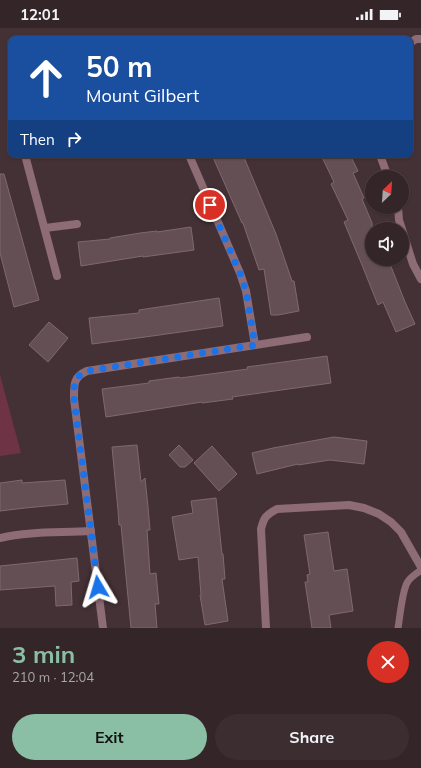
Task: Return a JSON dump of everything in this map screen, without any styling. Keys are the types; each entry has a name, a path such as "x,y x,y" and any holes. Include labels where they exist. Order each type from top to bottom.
{"street":[{"path":"26,158 57,276"},
{"path":"190,158 240,273 246,291 255,345"},
{"path":"381,158 385,170"},
{"path":"399,214 399,220 413,264 421,279"},
{"path":"45,228 77,224"},
{"path":"103,628 74,399 76,380 80,374 87,371 307,337"},
{"path":"266,628 261,529 263,521 268,514 277,509 349,505 364,508 379,514 391,522 401,532 421,568"},
{"path":"0,538 37,533 91,531"}],"lane":[{"path":"398,628 404,591 411,578 421,568"}],"shaded area":[{"path":"0,375 21,453 0,456"}],"building":[{"path":"213,158 244,158 276,234 292,281 294,281 299,311 271,315 264,269 259,270 242,223"},
{"path":"322,158 352,158 358,171 353,173 364,198 362,199 365,206 365,214 368,214 372,222 365,222 365,266 391,266 415,324 396,332 383,302 378,305 344,222 348,220 331,184 334,182"},
{"path":"0,174 4,174 39,300 14,307 0,253"},
{"path":"191,227 194,250 143,256 81,266 78,242 110,239 140,233"},
{"path":"219,298 223,326 92,344 89,318 139,313 139,310"},
{"path":"49,322 68,338 48,362 29,345"},
{"path":"327,356 331,383 106,417 102,389 149,383 149,381 248,369 247,367"},
{"path":"334,437 367,441 364,464 330,460 298,464 257,474 252,453"},
{"path":"137,445 141,482 145,478 148,507 150,530 147,530 150,574 156,573 159,604 155,604 157,628 131,628 121,525 119,525 112,447"},
{"path":"179,445 193,460 185,467 180,467 169,455"},
{"path":"212,446 237,474 219,491 194,463"},
{"path":"22,480 22,483 65,480 68,504 0,511 0,483"},
{"path":"216,498 225,579 222,579 228,621 205,625 200,595 198,557 179,560 172,517 193,513 191,501"},
{"path":"328,532 334,571 347,569 353,611 329,615 331,628 312,628 305,582 308,582 307,575 310,574 304,535"},
{"path":"77,558 79,581 71,582 72,605 56,606 55,586 0,590 0,566"}],"route":[{"path":"98,587 74,399 76,380 80,374 87,371 255,345 246,291 232,253 210,205"}]}
